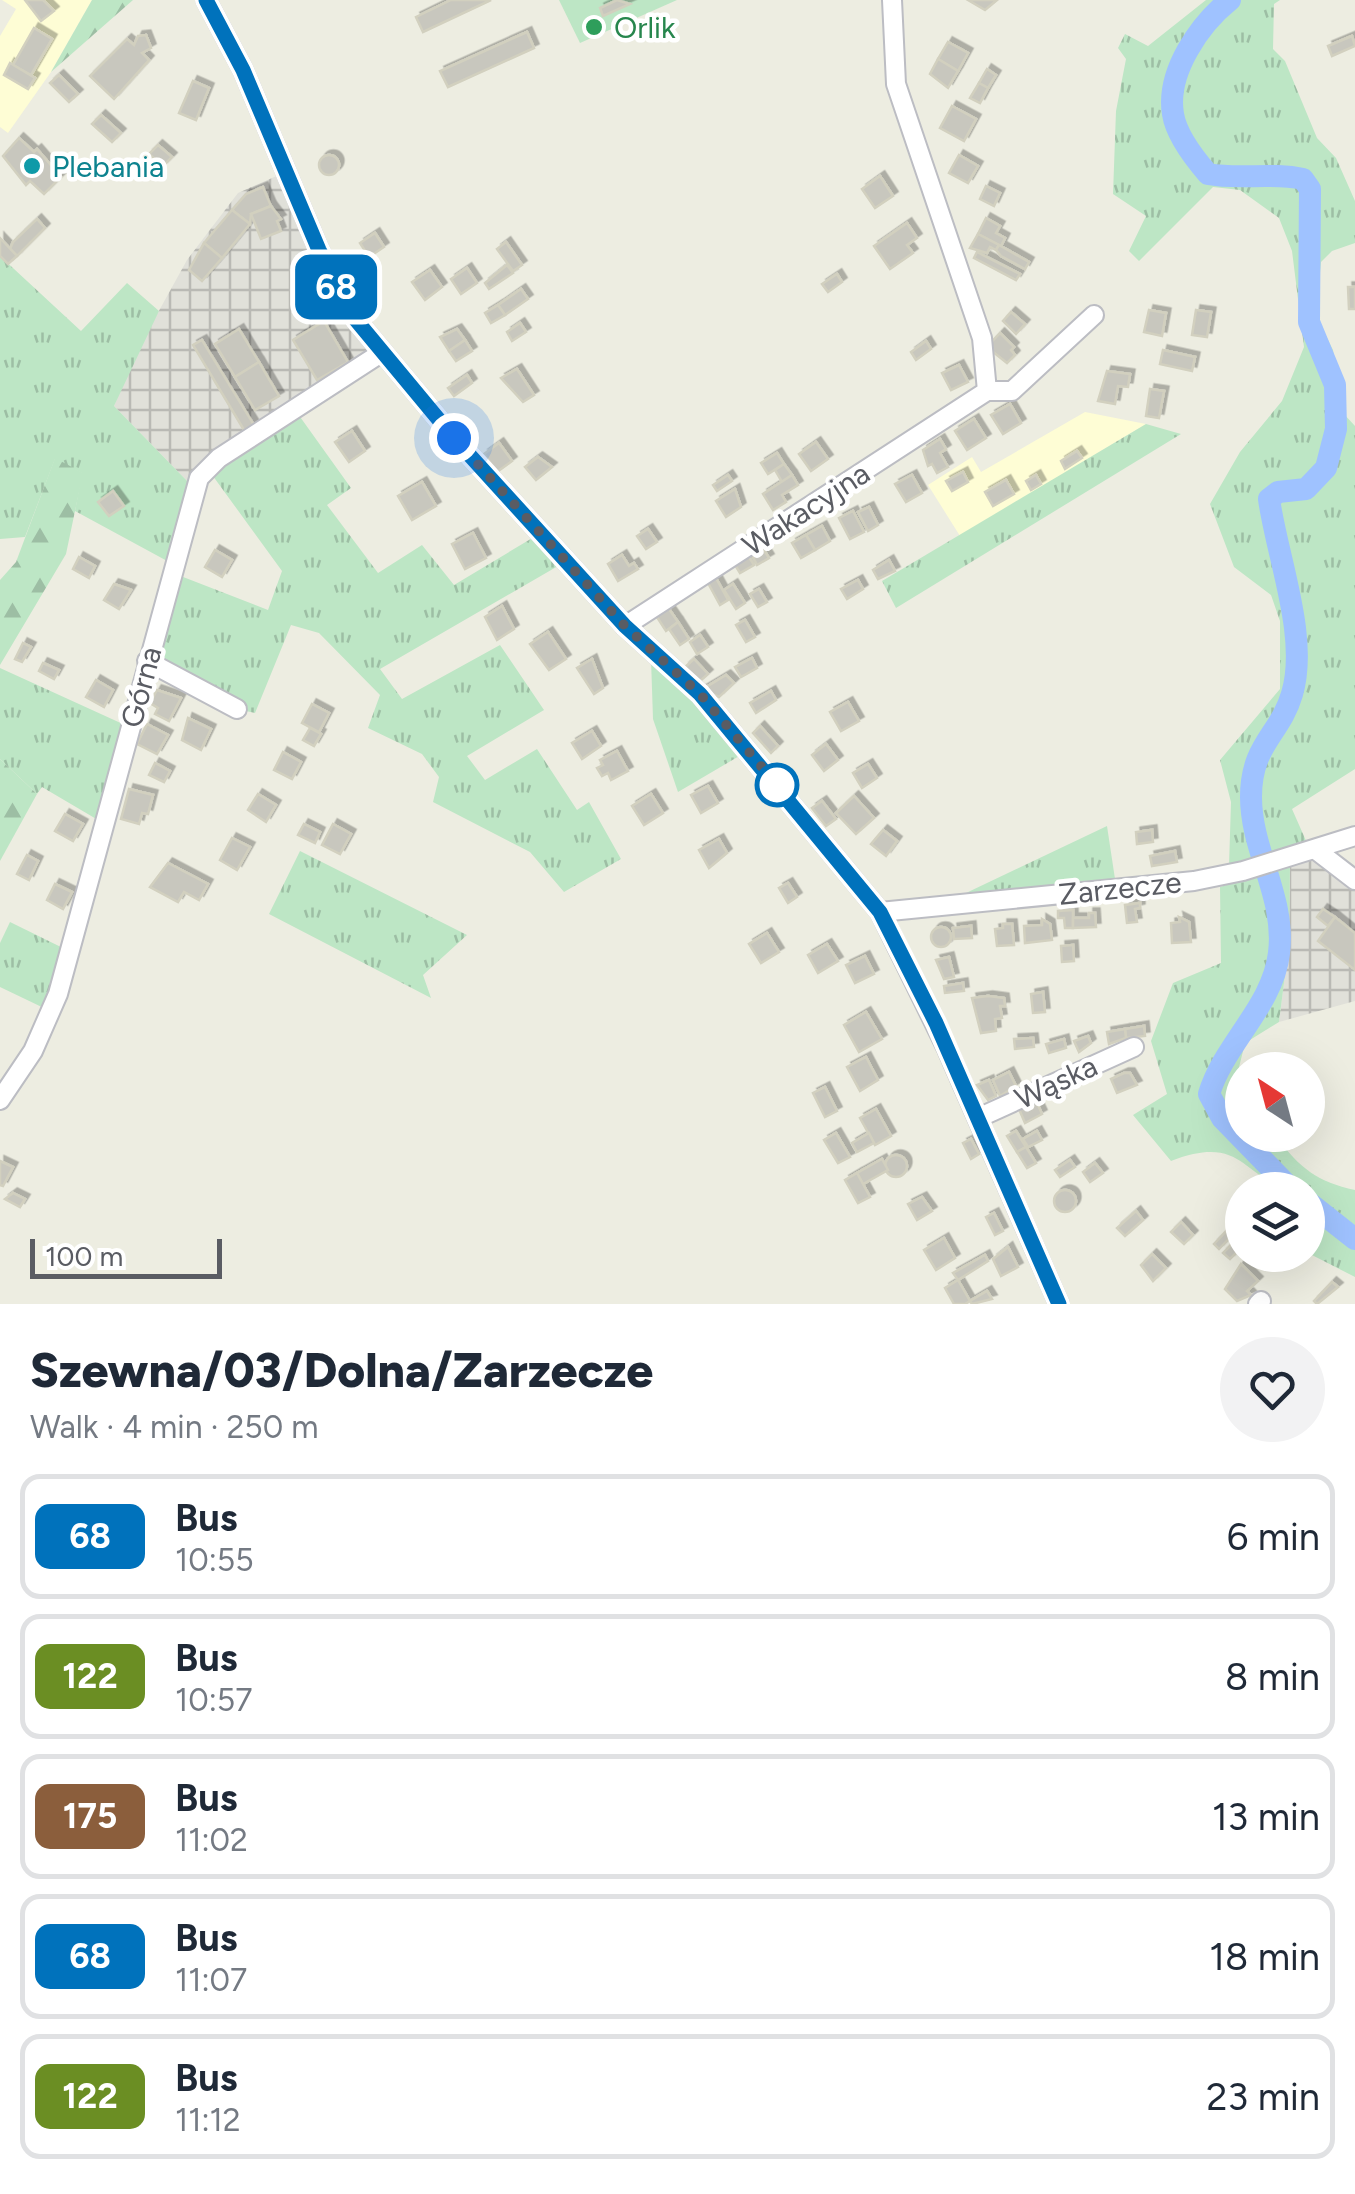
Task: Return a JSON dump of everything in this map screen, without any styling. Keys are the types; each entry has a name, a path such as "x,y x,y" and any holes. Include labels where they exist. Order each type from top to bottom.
{"street":[{"path":"206,0 243,70 342,299 381,353 625,626 700,694 880,912 978,1118 1059,1304"},
{"path":"892,0 896,84 982,338 987,391"},
{"name":"Wakacyjna","path":"625,626 987,391 1012,390 1094,316"},
{"name":"Górna","path":"0,1100 33,1051 58,994 192,496 206,469 381,353"},
{"path":"147,660 236,709"},
{"name":"Zarzecze","path":"880,912 1194,881 1289,858 1355,836"},
{"path":"1316,850 1355,880"},
{"name":"Wąska","path":"978,1118 1134,1047"}],"shaded area":[{"path":"2,0 92,0 51,72 8,133 0,127 0,36 16,9"},
{"path":"281,174 337,305 372,353 190,484 114,406 134,356 187,260 238,193"},
{"path":"1085,412 1146,424 960,536 928,485 972,457 981,472"},
{"path":"1315,857 1355,886 1355,1001 1279,1022 1289,944 1290,865"}],"green space":[{"path":"92,0 133,0 51,72"},
{"name":"Orlik","path":"559,0 677,0 580,43"},
{"path":"1206,0 1280,0 1274,4 1273,49 1285,61 1317,138 1336,158 1355,201 1355,243 1332,251 1321,262 1316,316 1333,350 1343,413 1355,426 1355,769 1292,809 1307,843 1229,866 1231,802 1220,760 1280,689 1280,621 1271,595 1234,567 1210,504 1240,452 1282,401 1304,347 1292,251 1279,218 1240,190 1213,187 1139,261 1129,251 1146,216 1113,194 1116,111 1126,59 1118,48 1125,34 1148,46"},
{"path":"0,256 81,331 127,283 159,311 114,406 190,484 169,562 75,511 82,473 55,459 25,537 0,539"},
{"path":"298,414 351,488 327,505 378,573 422,545 454,585 534,537 558,566 380,669 402,699 500,645 544,710 467,756 485,780 537,749 577,810 589,802 621,859 564,892 530,852 433,802 439,777 422,754 368,728 380,695 319,633 291,625 255,713 237,709 153,663 178,575 268,610 282,571 210,472"},
{"path":"1146,424 1181,434 896,608 882,581"},
{"path":"55,458 83,473 66,554 0,665 0,580 16,562"},
{"path":"651,659 704,707 741,755 678,792 653,719"},
{"path":"0,668 125,725 98,820 42,787 37,794 0,759"},
{"path":"0,759 37,794 0,861"},
{"path":"1107,826 1115,879 966,893"},
{"path":"300,851 467,935 423,975 431,998 269,914"},
{"path":"1290,865 1289,944 1279,1022 1245,1043 1243,1052 1225,1052 1225,1152 1289,1152 1310,1172 1255,1172 1217,1152 1171,1161 1133,1115 1167,1094 1151,1041 1173,983 1221,963 1220,887"},
{"path":"10,922 67,950 48,1010 0,987 0,943"},
{"path":"1325,1180 1355,1190 1355,1277 1325,1262"}],"building":[{"path":"25,0 43,0 54,11 41,21"},
{"path":"451,0 491,0 423,32 416,17"},
{"path":"617,0 630,4 603,16 600,8"},
{"path":"968,0 997,0 985,10"},
{"path":"34,28 52,39 31,75 13,65"},
{"path":"527,32 534,48 448,87 440,71"},
{"path":"146,35 151,48 142,53 149,60 114,99 90,76 127,39 134,45 138,36"},
{"path":"1352,36 1355,46 1332,56 1328,46"},
{"path":"948,42 968,53 958,71 938,59"},
{"path":"938,59 958,71 948,88 930,74"},
{"path":"10,63 35,78 28,89 4,75"},
{"path":"987,69 996,75 988,88 979,83"},
{"path":"59,75 78,94 69,102 50,83"},
{"path":"193,81 209,88 196,120 179,113"},
{"path":"979,83 988,88 980,103 970,98"},
{"path":"952,106 976,119 964,141 940,128"},
{"path":"101,115 121,133 112,142 92,124"},
{"name":"Plebania","path":"19,138 34,152 37,149 61,177 44,194 30,181 26,185 3,156"},
{"path":"158,145 172,157 163,166 149,154"},
{"path":"329,155 339,165 329,175 319,165"},
{"path":"959,155 978,166 968,183 949,173"},
{"path":"880,176 893,196 875,208 862,189"},
{"path":"986,186 1000,193 994,206 980,199"},
{"path":"263,187 271,206 251,214 250,224 232,210 246,194"},
{"path":"271,206 281,219 277,221 281,231 261,239 251,214"},
{"path":"232,210 250,224 222,258 204,243"},
{"path":"986,218 1000,226 996,233 1005,238 1001,246 978,234"},
{"path":"37,219 45,228 17,256 10,249 13,242"},
{"path":"907,223 917,238 907,245 913,253 890,269 874,246"},
{"path":"375,233 384,247 369,257 360,243"},
{"path":"978,234 999,245 996,250 990,247 987,253 970,248"},
{"path":"0,238 17,256 8,264 0,256"},
{"path":"506,242 522,265 513,271 497,249"},
{"path":"204,243 222,258 202,281 189,270"},
{"path":"999,245 1029,262 1025,269 1001,256 996,250"},
{"path":"977,252 1020,274 1016,280 974,258"},
{"path":"507,265 513,273 489,289 485,283"},
{"path":"467,268 477,283 461,294 451,279"},
{"path":"430,270 442,287 425,300 412,282"},
{"path":"837,274 842,282 828,292 822,284"},
{"path":"1348,287 1355,287 1355,309 1349,309"},
{"path":"521,289 528,299 505,315 498,305"},
{"path":"498,305 505,315 491,323 485,313"},
{"path":"1149,310 1166,313 1162,336 1144,332"},
{"path":"1196,310 1211,312 1207,337 1192,335"},
{"path":"1011,312 1025,324 1016,334 1003,321"},
{"path":"324,321 348,362 317,380 293,340"},
{"path":"520,323 526,332 512,341 507,332"},
{"path":"239,329 259,362 235,377 215,344"},
{"path":"457,329 465,340 449,351 440,337"},
{"path":"1000,333 1014,347 1011,350 1015,355 1007,363 987,347"},
{"path":"202,340 254,425 244,430 193,345"},
{"path":"465,340 472,351 456,361 449,351"},
{"path":"926,341 931,349 916,360 911,352"},
{"path":"1163,350 1195,357 1192,371 1160,364"},
{"path":"259,362 279,396 255,410 235,377"},
{"path":"959,365 968,382 951,390 942,373"},
{"path":"517,369 534,395 523,402 501,378"},
{"path":"1107,371 1130,374 1128,387 1118,386 1115,404 1098,401"},
{"path":"467,375 472,383 454,396 448,388"},
{"path":"1150,389 1164,391 1159,418 1146,416"},
{"path":"1010,404 1021,423 1003,434 991,415"},
{"path":"974,419 986,438 967,450 955,431"},
{"path":"352,431 365,451 349,462 335,442"},
{"path":"940,439 946,449 940,453 948,467 937,473 932,464 928,466 923,450"},
{"path":"816,442 828,459 811,471 799,454"},
{"path":"499,443 512,461 497,472 484,454"},
{"path":"1077,451 1082,458 1065,469 1061,461"},
{"path":"777,453 784,464 768,474 761,463"},
{"path":"538,457 552,467 536,480 525,467"},
{"path":"784,464 792,475 782,482 775,470"},
{"path":"963,472 968,482 952,491 946,481"},
{"path":"728,475 732,481 717,491 713,485"},
{"path":"792,475 798,485 782,495 786,502 773,510 763,494"},
{"path":"912,475 922,493 906,502 895,484"},
{"path":"1036,475 1041,484 1031,490 1026,481"},
{"path":"1006,480 1014,494 993,506 985,492"},
{"path":"422,482 436,506 412,520 398,496"},
{"path":"735,489 741,507 726,517 716,501"},
{"path":"113,491 124,506 109,516 98,502"},
{"path":"869,507 878,525 868,531 858,512"},
{"path":"853,511 864,532 850,539 839,518"},
{"path":"822,526 830,541 815,550 806,535"},
{"path":"648,529 657,542 646,549 637,536"},
{"path":"473,533 486,558 465,569 452,544"},
{"path":"806,535 815,550 801,558 792,543"},
{"path":"215,550 232,560 222,577 205,567"},
{"path":"764,550 769,558 757,565 753,557"},
{"path":"622,555 629,566 634,563 638,569 618,581 608,564"},
{"path":"79,557 95,566 89,578 73,569"},
{"path":"749,557 754,565 740,573 735,565"},
{"path":"889,560 895,571 878,579 873,570"},
{"path":"716,578 728,600 720,605 708,583"},
{"path":"858,580 863,589 847,599 841,589"},
{"path":"114,584 131,590 119,609 104,600"},
{"path":"733,584 745,603 736,609 724,590"},
{"path":"759,589 767,602 758,607 750,594"},
{"path":"502,606 514,629 497,640 485,617"},
{"path":"669,609 678,622 666,631 657,617"},
{"path":"745,620 755,637 746,642 736,625"},
{"path":"678,622 689,639 680,645 669,629"},
{"path":"548,632 566,659 549,670 530,644"},
{"path":"700,635 708,647 697,654 690,642"},
{"path":"23,643 31,647 22,662 15,659"},
{"path":"752,658 757,668 741,677 735,667"},
{"path":"592,659 603,688 594,694 577,668"},
{"path":"694,659 708,674 699,682 685,667"},
{"path":"43,663 59,670 54,679 39,671"},
{"path":"726,675 734,683 719,697 703,689"},
{"path":"96,680 113,690 104,707 86,697"},
{"path":"157,690 181,698 169,721 155,714 158,708 150,703"},
{"path":"771,691 776,700 756,713 750,703"},
{"path":"848,702 859,721 841,731 830,712"},
{"path":"312,704 329,713 319,732 302,723"},
{"path":"188,718 211,729 201,750 182,740"},
{"path":"147,724 168,735 157,754 137,744"},
{"path":"760,726 778,746 771,753 753,733"},
{"path":"310,728 321,734 314,746 303,740"},
{"path":"592,731 601,746 582,759 572,743"},
{"path":"826,744 838,760 824,771 812,755"},
{"path":"617,751 628,771 611,780 608,773 602,776 597,768 603,765 600,760"},
{"path":"283,752 301,762 292,779 274,770"},
{"path":"155,763 170,771 164,782 149,775"},
{"path":"868,764 877,778 862,788 853,773"},
{"path":"708,786 718,803 701,813 691,795"},
{"path":"129,789 153,795 148,814 142,813 139,824 121,819"},
{"path":"258,794 276,805 266,822 248,810"},
{"path":"651,794 663,813 644,825 632,806"},
{"path":"854,796 874,818 856,834 836,813"},
{"path":"822,801 836,819 826,826 812,808"},
{"path":"65,814 83,824 73,841 55,831"},
{"path":"304,824 320,832 315,843 298,835"},
{"path":"333,824 351,834 340,854 322,845"},
{"path":"883,830 897,841 886,856 871,844"},
{"path":"1152,830 1153,842 1137,844 1136,832"},
{"path":"232,838 250,847 237,870 220,860"},
{"path":"719,839 727,853 709,868 699,850"},
{"path":"1175,851 1177,862 1152,866 1150,856"},
{"path":"27,855 38,861 29,880 17,874"},
{"path":"168,863 208,884 199,900 184,892 178,902 150,887"},
{"path":"788,883 797,897 788,903 779,888"},
{"path":"55,884 72,892 63,909 47,900"},
{"path":"1140,903 1140,908 1135,909 1137,922 1127,923 1125,905"},
{"path":"1323,909 1335,917 1328,926 1317,917"},
{"path":"1073,910 1073,928 1065,928 1058,911"},
{"path":"1089,913 1095,913 1096,927 1073,928 1073,918 1089,918"},
{"path":"1179,917 1189,922 1191,942 1172,943 1171,923 1180,922"},
{"path":"1335,917 1355,933 1355,970 1318,941"},
{"path":"1042,919 1050,924 1052,940 1025,943 1024,926 1042,925"},
{"path":"1003,924 1012,924 1014,945 997,946 995,929 1003,928"},
{"path":"971,926 972,938 954,939 953,928"},
{"path":"941,927 951,937 941,947 931,937"},
{"path":"767,933 779,952 761,963 749,944"},
{"path":"827,944 838,961 818,973 808,955"},
{"path":"1073,945 1074,961 1062,962 1061,946"},
{"path":"865,956 874,974 855,983 846,965"},
{"path":"949,957 954,977 944,979 936,960"},
{"path":"963,983 964,991 945,993 944,986"},
{"path":"1043,992 1045,1012 1033,1013 1031,994"},
{"path":"972,998 1004,998 1005,1006 1000,1006 1002,1018 995,1019 996,1031 981,1033"},
{"path":"866,1012 882,1039 859,1052 844,1025"},
{"path":"1144,1026 1145,1036 1126,1038 1125,1029"},
{"path":"1125,1029 1126,1038 1109,1044 1107,1032"},
{"path":"1088,1036 1091,1043 1079,1052 1074,1041"},
{"path":"1033,1038 1034,1047 1015,1049 1014,1039"},
{"path":"1064,1039 1066,1048 1049,1053 1046,1044"},
{"path":"866,1057 878,1080 860,1091 847,1067"},
{"path":"1009,1072 1016,1086 1000,1096 993,1080"},
{"path":"1130,1073 1137,1085 1117,1093 1111,1079"},
{"path":"989,1080 996,1096 988,1100 977,1085"},
{"path":"825,1087 837,1111 825,1117 813,1093"},
{"path":"1036,1101 1042,1114 1025,1123 1019,1109"},
{"path":"876,1109 891,1136 875,1145 860,1118"},
{"path":"1016,1131 1026,1147 1017,1152 1007,1136"},
{"path":"1037,1131 1042,1140 1028,1147 1023,1139"},
{"path":"836,1133 850,1157 838,1163 824,1140"},
{"path":"869,1133 874,1143 857,1152 852,1143"},
{"path":"971,1139 979,1154 971,1159 963,1143"},
{"path":"1026,1147 1036,1163 1027,1168 1017,1152"},
{"path":"896,1155 904,1158 904,1174 896,1177 888,1174 885,1166 888,1158"},
{"path":"882,1159 888,1170 863,1184 857,1173"},
{"path":"1070,1160 1075,1167 1060,1177 1055,1170"},
{"path":"0,1161 13,1167 3,1186 0,1185"},
{"path":"1095,1163 1103,1173 1090,1182 1083,1172"},
{"path":"857,1173 870,1197 858,1203 845,1180"},
{"path":"1061,1190 1069,1190 1076,1201 1069,1212 1061,1212 1054,1205 1054,1197"},
{"path":"13,1193 25,1199 20,1207 5,1199"},
{"path":"922,1197 932,1211 917,1220 908,1204"},
{"path":"1136,1211 1143,1220 1125,1236 1117,1228"},
{"path":"994,1213 1003,1231 995,1235 986,1217"},
{"path":"1181,1222 1193,1235 1184,1244 1171,1232"},
{"path":"1225,1232 1225,1243 1219,1249 1214,1244"},
{"path":"944,1238 955,1258 936,1270 924,1250"},
{"path":"1008,1247 1018,1267 1001,1276 993,1259"},
{"path":"1152,1254 1166,1268 1153,1281 1141,1265"},
{"path":"985,1255 988,1261 958,1280 953,1273"},
{"path":"1236,1272 1249,1272 1258,1281 1247,1291 1251,1295 1237,1301 1225,1289"},
{"path":"958,1280 970,1301 965,1304 954,1304 945,1288"},
{"path":"1332,1282 1338,1287 1317,1304 1314,1301"},
{"path":"987,1291 992,1299 972,1304 970,1301"}],"waterway":[{"path":"1230,0 1207,22 1180,66 1172,98 1175,122 1208,174 1291,177 1303,179 1310,189 1309,322 1335,385 1336,429 1326,468 1306,489 1278,492 1269,499 1297,648 1292,694 1261,752 1252,779 1252,817 1278,913 1279,953 1268,990 1225,1058 1209,1094 1222,1118 1274,1172"},
{"path":"1325,1215 1355,1239"}],"bus line":[{"name":"68","path":"206,0 243,70 319,250 356,320 519,511 625,626 700,694 733,730 880,912 936,1023 1059,1304"}],"place":[{"name":"Orlik","path":"594,27"},
{"name":"Plebania","path":"32,166"}],"route":[{"path":"454,438 625,626 700,694 777,785"}]}
